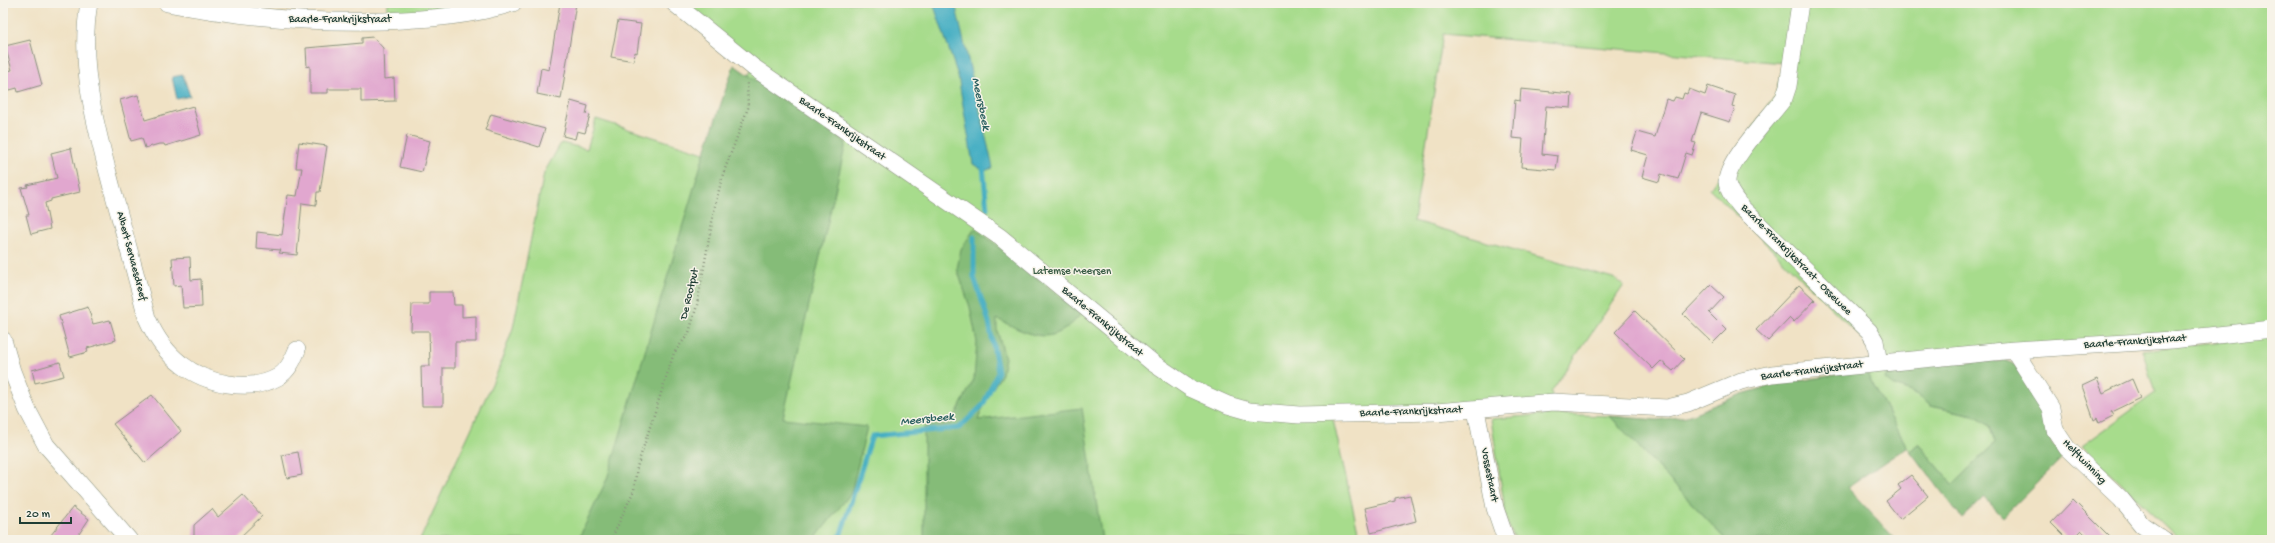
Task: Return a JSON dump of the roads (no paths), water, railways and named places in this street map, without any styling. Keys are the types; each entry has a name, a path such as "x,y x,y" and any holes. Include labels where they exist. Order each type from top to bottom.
{"street":[{"name":"Albert Servaesdreef","path":"89,3 85,24 84,53 87,81 109,176 148,318 155,334 175,359 194,373 211,380 245,386 262,384 280,376 290,366 297,350"},
{"name":"Baarle-Frankrijkstraat","path":"167,3 226,14 262,18 355,22 462,15 492,10 513,3"},
{"name":"Baarle-Frankrijkstraat","path":"674,3 753,67 980,223 1153,364 1190,388 1209,398 1249,411 1299,415 1476,410 1554,402 1667,408 1688,403 1741,381 1772,374 2014,350 2172,340 2272,329"},
{"name":"Baarle-Frankrijkstraat - Ossewee","path":"1800,3 1793,58 1786,92 1776,109 1733,162 1727,180 1728,188 1742,208 1869,332 1875,341 1879,363"},
{"path":"3,340 12,371 27,410 46,445 129,540"},
{"name":"Helftwinning","path":"2014,350 2051,408 2055,430 2067,448 2121,499 2141,533 2164,540"},
{"name":"Vossestaart","path":"1476,410 1495,508 1506,540"}],"water":[{"path":"933,3 955,3 993,168 984,171 973,164 958,76"},
{"path":"183,75 190,96 177,99 172,77"}],"waterway":[{"name":"Meersbeek","path":"983,165 987,209"},
{"name":"Meersbeek","path":"839,540 872,436 959,428 983,405 998,372 989,322 974,277 974,237"}],"park label":[{"name":"Latemse Meersen","path":"1072,272"}]}
